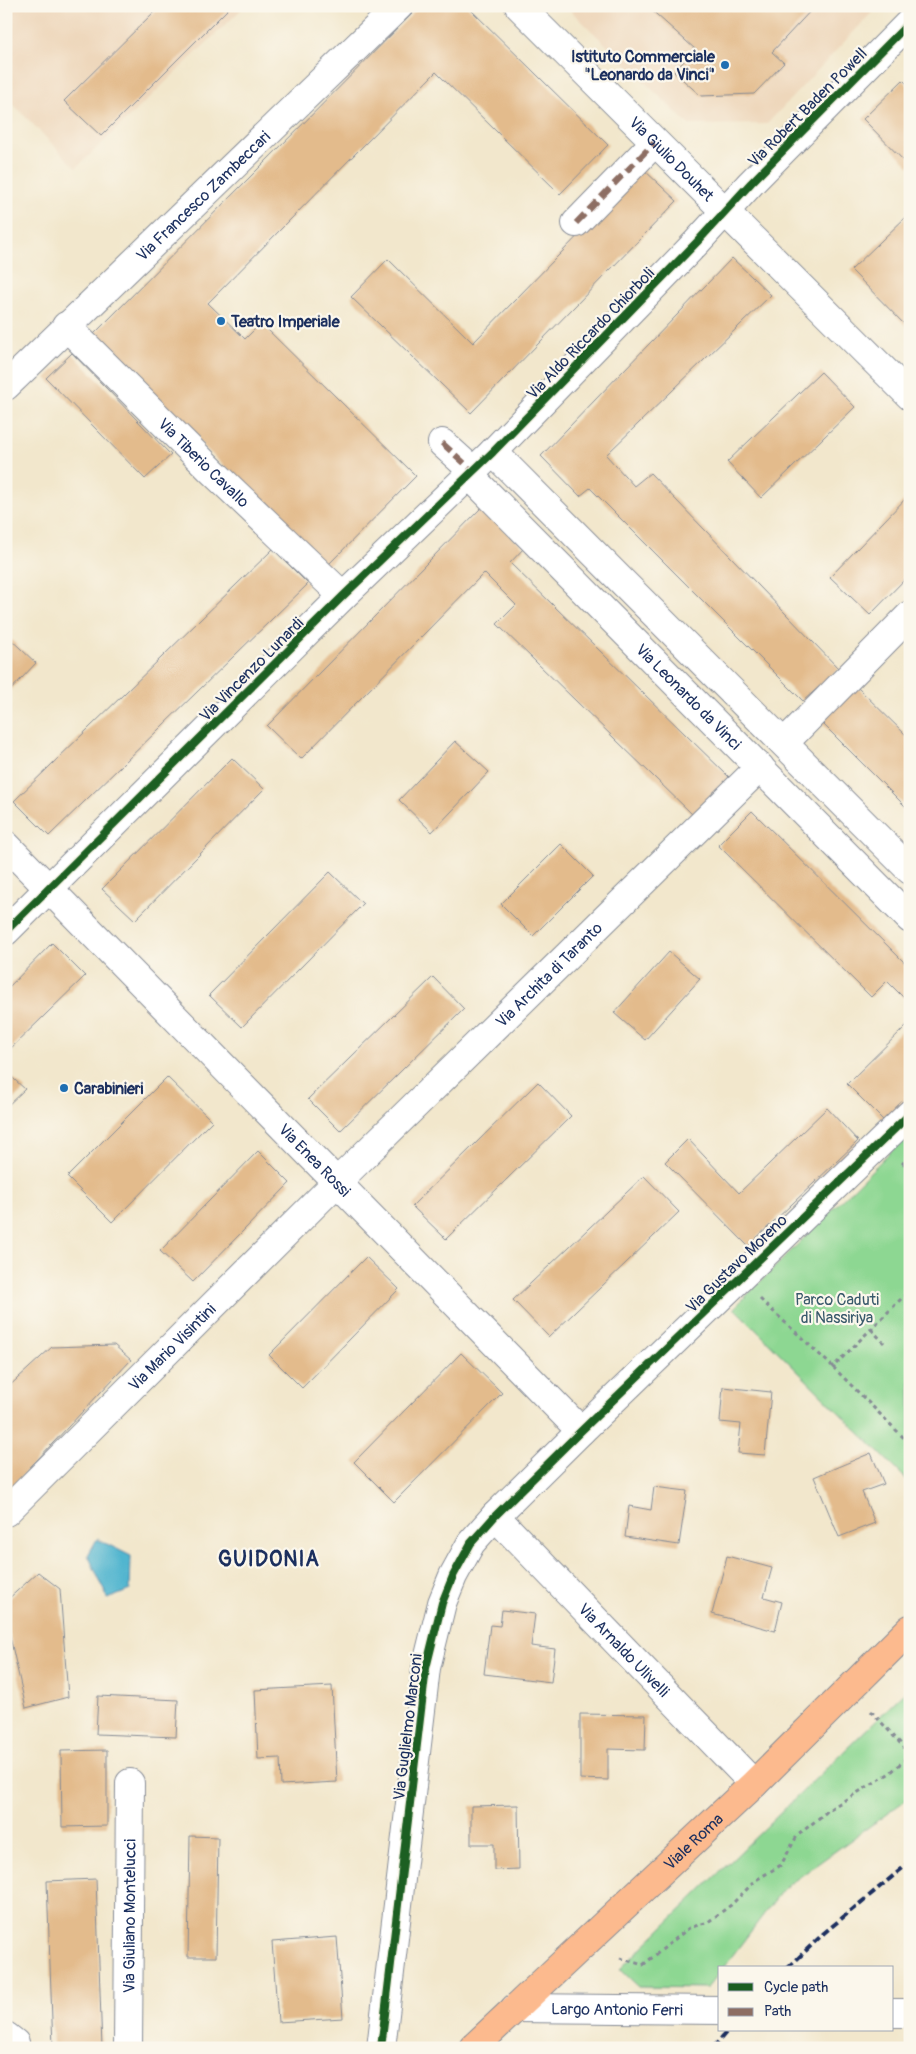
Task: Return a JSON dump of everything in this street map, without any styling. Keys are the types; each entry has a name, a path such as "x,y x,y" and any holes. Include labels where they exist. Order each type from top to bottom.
{"main road":[{"name":"Viale Roma","path":"472,2048 754,1784 910,1629"}],"street":[{"name":"Via Francesco Zambeccari","path":"6,386 399,6"},
{"name":"Via Giulio Douhet","path":"519,6 910,396"},
{"name":"Via Robert Baden Powell","path":"724,212 910,22"},
{"path":"576,222 654,142"},
{"name":"Via Aldo Riccardo Chiorboli","path":"471,473 724,212"},
{"name":"Via Tiberio Cavallo","path":"66,326 212,471 343,596"},
{"name":"Via Leonardo da Vinci","path":"442,443 910,919"},
{"path":"493,452 785,742 910,870"},
{"name":"Via Vincenzo Lunardi","path":"6,931 343,596 471,473"},
{"path":"785,742 910,615"},
{"name":"Via Archita di Taranto","path":"338,1182 760,767"},
{"name":"Via Enea Rossi","path":"6,845 581,1431"},
{"name":"Via Gustavo Moreno","path":"581,1431 910,1114"},
{"name":"Via Mario Visintini","path":"6,1512 338,1182"},
{"name":"Via Guglielmo Marconi","path":"382,2048 426,1668 442,1603 471,1543 495,1516 581,1431"},
{"name":"Via Arnaldo Ulivelli","path":"495,1516 754,1784"},
{"name":"Via Giuliano Montelucci","path":"128,2048 130,1783"},
{"name":"Largo Antonio Ferri","path":"515,2008 718,2010"},
{"path":"894,2013 910,2013"},
{"path":"6,2036 15,2044 16,2048"}],"path":[{"path":"834,1367 910,1290"},
{"path":"758,1297 834,1367 910,1444"},
{"path":"871,1329 884,1343"},
{"path":"620,1958 643,1965 689,1928 708,1922 731,1905 756,1880 780,1865 797,1836 810,1825 830,1809 890,1773 910,1755 871,1711"}],"shaded area":[{"path":"6,6 245,6 76,168 6,97"},
{"name":"Istituto Commerciale \"Leonardo da Vinci\"","path":"566,6 878,6 767,124 689,125"}],"green space":[{"name":"Parco Caduti di Nassiriya","path":"910,1132 910,1483 734,1308"},
{"path":"910,1687 910,1797 783,1889 725,1966 718,1966 718,1974 707,1988 639,1987 620,1969"}],"water":[{"path":"97,1539 131,1556 130,1590 108,1599 88,1555"}],"building":[{"path":"160,6 231,6 101,136 64,101"},
{"path":"420,6 467,6 608,145 560,194 436,72 208,303 245,339 261,323 416,476 326,567 92,336"},
{"path":"647,6 815,6 772,52 784,63 754,94 701,96 674,72 695,49"},
{"path":"903,80 910,87 910,167 863,119"},
{"path":"643,169 677,201 471,413 351,297 388,259 473,343"},
{"path":"910,213 910,328 909,329 851,270"},
{"path":"732,258 771,295 606,455 634,486 650,473 839,669 803,701 590,488 580,496 541,456"},
{"path":"72,353 171,455 145,479 46,378"},
{"path":"821,372 855,407 761,498 727,462"},
{"path":"910,494 910,574 870,615 830,577"},
{"path":"482,507 524,548 510,563 730,778 693,815 497,624 516,605 484,573 301,759 267,726"},
{"path":"273,549 308,584 49,836 14,801"},
{"path":"6,635 36,663 6,695"},
{"path":"857,687 910,739 910,811 821,722"},
{"path":"455,741 489,772 432,832 399,800"},
{"path":"232,758 264,789 135,920 102,889"},
{"path":"752,811 910,968 910,1004 887,981 871,997 718,845"},
{"path":"561,844 593,876 533,936 501,904"},
{"path":"330,872 363,904 242,1027 209,995"},
{"path":"52,943 85,976 6,1053 6,990"},
{"path":"669,952 700,979 645,1040 614,1013"},
{"path":"433,977 464,1009 340,1131 308,1099"},
{"path":"910,1022 910,1100 886,1123 847,1084"},
{"path":"6,1072 25,1089 6,1107"},
{"path":"167,1077 212,1121 112,1222 67,1177"},
{"path":"538,1082 571,1116 446,1239 412,1206"},
{"path":"827,1108 858,1141 748,1246 665,1162 688,1139 739,1193"},
{"path":"258,1151 290,1183 193,1282 160,1251"},
{"path":"644,1176 679,1212 549,1337 513,1300"},
{"path":"366,1257 399,1289 302,1388 269,1355"},
{"path":"114,1345 131,1360 6,1493 6,1389 52,1347"},
{"path":"461,1353 502,1393 394,1502 354,1462"},
{"path":"723,1387 771,1392 765,1455 738,1453 741,1424 720,1422"},
{"path":"871,1453 884,1484 862,1492 875,1523 839,1537 814,1477"},
{"path":"654,1487 687,1491 679,1545 625,1537 629,1506 651,1510"},
{"path":"727,1556 772,1568 764,1597 782,1602 775,1631 712,1614"},
{"path":"38,1572 60,1589 68,1697 26,1708 6,1619 6,1601"},
{"path":"502,1610 535,1614 531,1646 555,1649 551,1682 484,1674 490,1625 500,1626"},
{"path":"332,1686 337,1782 281,1785 280,1758 258,1759 255,1690"},
{"path":"98,1696 178,1700 176,1737 96,1734"},
{"path":"580,1714 646,1715 645,1750 608,1749 608,1780 580,1779"},
{"path":"107,1750 107,1826 62,1827 61,1751"},
{"path":"518,1805 519,1869 494,1870 494,1844 471,1844 471,1806"},
{"path":"190,1836 218,1837 216,1957 188,1957"},
{"path":"96,1879 102,2048 53,2048 47,1881"},
{"path":"337,1937 343,2018 278,2022 272,1942"}],"railway":[{"path":"790,1966 824,1933 910,1862"},
{"path":"713,2048 726,2032"}],"marked path":[{"path":"576,223 654,143"},
{"path":"442,443 473,471"}],"cycle path":[{"path":"6,931 343,596 493,452 697,242 751,183 910,22"},
{"path":"381,2048 426,1668 442,1603 453,1576 471,1543 495,1516 581,1431 910,1114"}],"place":[{"name":"Istituto Commerciale \"Leonardo da Vinci\"","path":"725,65"},
{"name":"Teatro Imperiale","path":"221,321"},
{"name":"Carabinieri","path":"64,1088"}],"district":[{"name":"GUIDONIA","path":"269,1559"}]}
